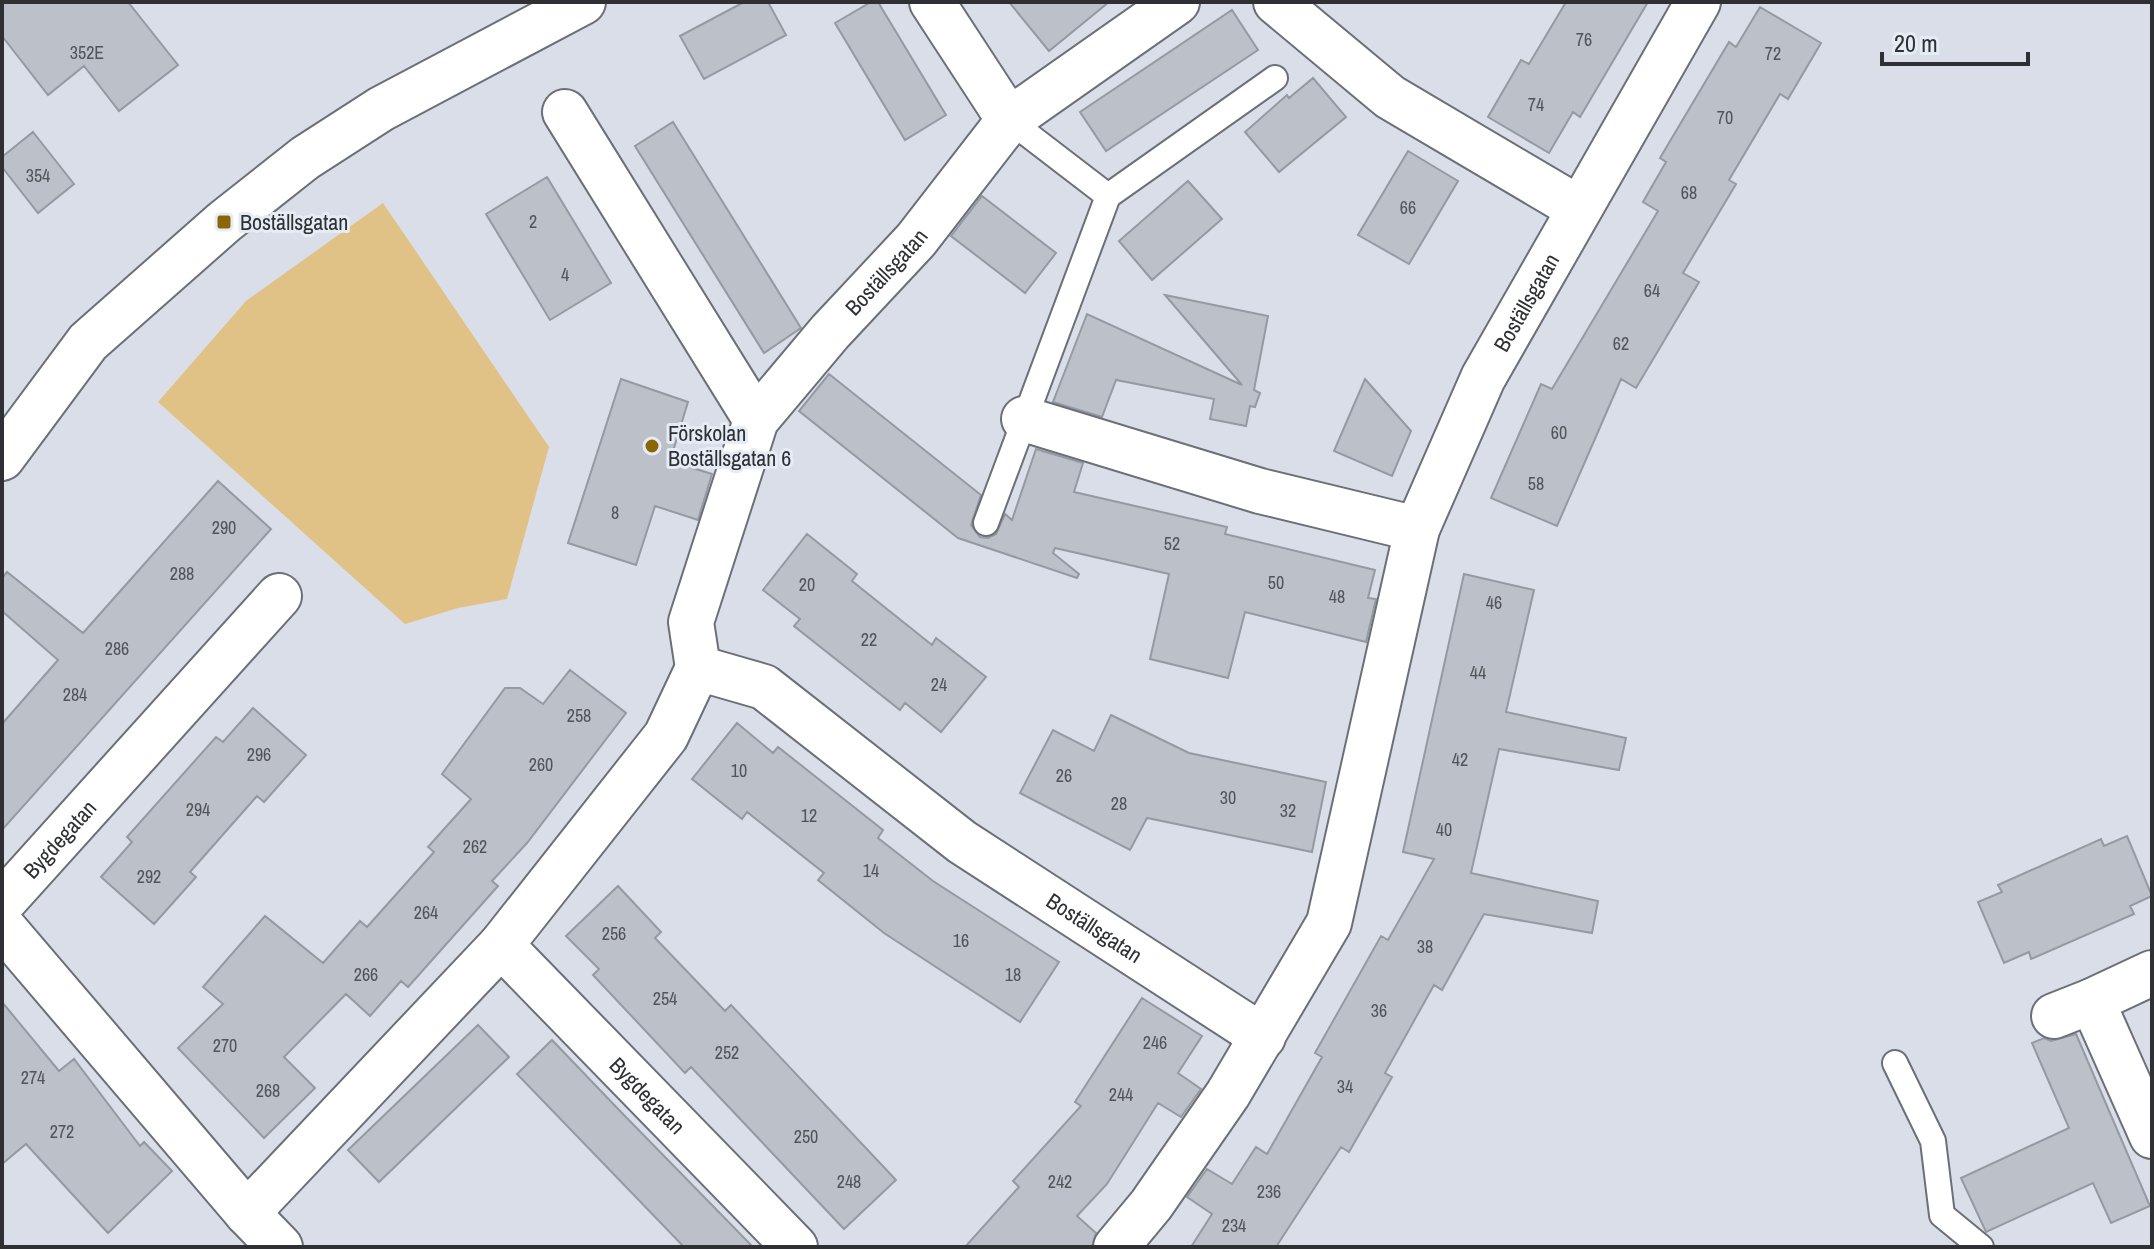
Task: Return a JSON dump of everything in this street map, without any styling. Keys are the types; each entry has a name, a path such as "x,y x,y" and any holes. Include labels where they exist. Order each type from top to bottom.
{"street":[{"path":"2,458 88,342 212,232 305,158 381,109 583,2"},
{"path":"932,2 1009,120"},
{"name":"Boställsgatan","path":"1177,2 1009,120 916,240 830,332 756,420 691,622 698,668 764,687 962,842 1263,1037 1329,923 1417,529 1483,378 1698,2"},
{"path":"1276,2 1390,97 1578,208"},
{"path":"565,112 756,420"},
{"path":"1024,419 1260,491 1417,529"},
{"name":"Bygdegatan","path":"2,903 279,596"},
{"path":"247,1213 501,945 666,736 698,668"},
{"path":"2,926 247,1213 280,1247"},
{"name":"Bygdegatan","path":"501,945 795,1247"},
{"path":"2152,973 2073,1009 2152,1136"},
{"path":"1116,1247 1151,1205 1228,1094 1263,1037"}],"lane":[{"path":"986,523 1108,196 1275,78"},
{"path":"1009,120 1108,196"},
{"path":"1895,1063 1933,1141 1942,1215 1981,1247"}],"shaded area":[{"path":"383,203 549,447 507,599 458,608 405,624 158,402 246,301"}],"building":[{"path":"2,2 128,2 178,65 119,111 84,66 48,95 2,36"},
{"path":"744,2 768,2 786,35 704,79 680,36"},
{"path":"871,2 878,2 946,115 905,140 835,23"},
{"path":"1009,2 1109,2 1049,51"},
{"path":"1566,2 1648,2 1580,117 1573,112 1549,153 1488,117 1521,60 1529,64"},
{"path":"1760,7 1821,43 1788,99 1780,94 1729,180 1736,184 1683,273 1699,282 1636,388 1621,379 1557,526 1491,498 1541,384 1552,389 1658,211 1643,202 1666,162 1660,158 1729,42 1736,47"},
{"path":"1232,10 1258,50 1106,151 1080,112"},
{"path":"1313,78 1346,117 1279,172 1245,132 1287,95 1289,98"},
{"path":"673,122 801,328 764,353 635,146"},
{"path":"33,132 74,184 38,213 2,167 2,157"},
{"path":"1408,151 1458,181 1409,264 1358,235"},
{"path":"547,177 611,283 550,320 486,214"},
{"path":"1188,181 1222,219 1152,280 1119,241"},
{"path":"982,196 1056,253 1025,293 951,236"},
{"path":"1165,295 1268,316 1254,390 1260,393 1255,407 1250,406 1246,426 1210,419 1214,399 1116,380 1102,417 1053,402 1087,314 1242,385"},
{"path":"829,374 981,495 971,525 980,537 988,538 996,534 1005,514 1012,520 1036,449 1083,463 1074,492 1227,527 1225,534 1375,570 1368,598 1376,599 1366,642 1245,612 1228,678 1150,659 1169,574 1055,548 1053,553 1079,574 1077,578 958,538 799,411"},
{"path":"621,379 688,402 670,461 712,474 698,520 655,506 636,565 568,543"},
{"path":"1365,379 1411,431 1392,476 1334,451"},
{"path":"218,481 271,529 2,830 2,724 58,660 2,611 2,578 7,572 83,633"},
{"path":"807,534 857,574 852,581 932,645 936,638 986,677 941,732 905,703 900,710 794,626 800,619 763,590"},
{"path":"1464,574 1534,590 1506,712 1626,738 1619,770 1499,749 1471,873 1598,901 1592,933 1484,914 1442,990 1434,985 1385,1073 1392,1077 1349,1152 1341,1147 1276,1247 1191,1247 1212,1214 1187,1197 1207,1169 1232,1184 1256,1147 1267,1154 1322,1057 1315,1053 1381,936 1388,940 1434,859 1403,852"},
{"path":"570,670 626,713 527,843 492,881 498,886 408,987 401,981 370,1016 346,994 284,1057 315,1088 264,1138 178,1048 223,1004 203,987 265,916 323,963 360,921 367,927 434,852 428,847 471,799 442,774 505,688 520,688 543,704"},
{"path":"253,708 306,755 264,802 257,796 190,872 196,877 154,924 101,877 132,842 127,837 216,737 223,742"},
{"path":"1111,715 1189,753 1326,782 1312,852 1147,818 1130,850 1020,793 1053,730 1094,751"},
{"path":"737,723 773,753 778,747 883,830 878,838 933,881 1059,962 1020,1022 884,933 818,880 824,873 747,812 742,819 692,779"},
{"path":"2127,836 2152,896 2130,906 2134,914 2031,959 2029,952 2004,963 1978,902 2002,892 1998,885 2101,839 2104,846"},
{"path":"618,886 661,932 655,938 725,1011 731,1005 896,1180 844,1229 691,1067 685,1073 593,975 599,969 566,936"},
{"path":"1142,998 1202,1036 1178,1073 1201,1089 1181,1117 1158,1103 1107,1184 1077,1216 1096,1233 1092,1247 965,1247 1019,1187 1013,1181 1081,1106 1075,1102"},
{"path":"2,1002 59,1071 74,1059 140,1146 144,1142 172,1171 108,1233 26,1144 2,1164"},
{"path":"478,1025 509,1057 379,1182 348,1150"},
{"path":"2076,1034 2150,1206 2111,1223 2093,1183 1986,1232 1961,1178 2069,1128 2032,1043 2044,1038 2051,1041"},
{"path":"552,1040 753,1247 684,1247 517,1074"}],"place":[{"name":"Boställsgatan","path":"224,222"},
{"name":"Förskolan Boställsgatan 6","path":"652,446"}]}
